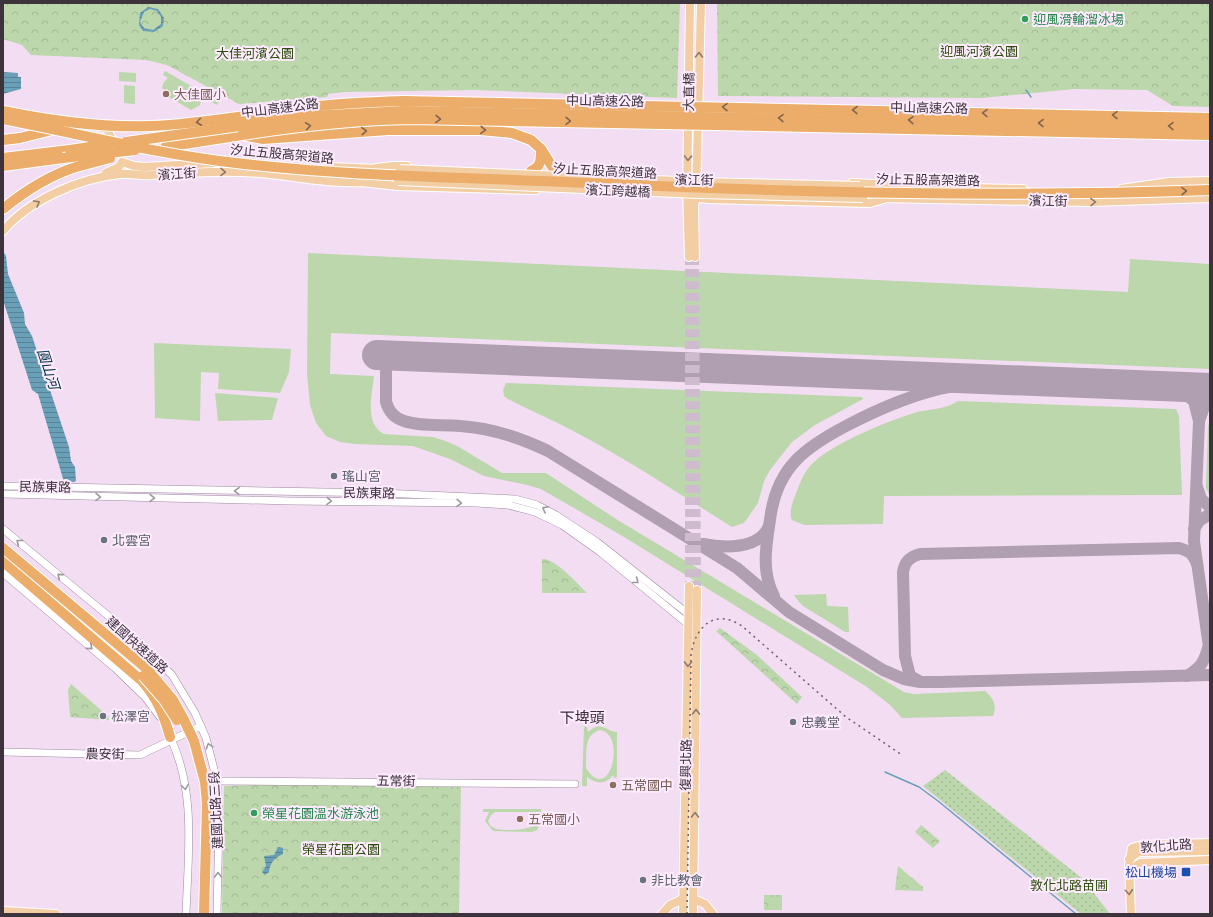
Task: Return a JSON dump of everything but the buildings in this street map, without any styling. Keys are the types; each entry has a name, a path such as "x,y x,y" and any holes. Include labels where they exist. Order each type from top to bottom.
{"highway":[{"path":"4,112 64,122 104,126 184,124 310,107 403,101 1210,118"},
{"name":"中山高速公路","path":"5,163 70,150 311,116 404,110 1210,127"},
{"name":"汐止五股高架道路","path":"4,112 167,153 236,163 350,173 670,187 971,194 1069,194 1210,190"},
{"name":"中山高速公路","path":"5,163 165,147 242,135 337,123 412,119 1210,135"},
{"path":"20,138 26,129 22,120"},
{"path":"3,140 20,138 58,128"},
{"path":"242,135 263,139 344,132 430,129 512,132 531,140 541,149 557,174"},
{"path":"3,208 45,179 76,166 165,147"},
{"path":"530,171 537,169 540,163 541,149"},
{"name":"建國快速道路","path":"3,548 147,669 173,700 184,720 194,741 206,789 207,804 204,914"},
{"path":"3,558 8,566 142,681 154,694 163,713 171,738"},
{"name":"建國快速道路","path":"3,558 127,658 152,686 174,716 190,750 199,790 199,914"}],"main road":[{"name":"大直橋","path":"690,3 687,197 692,257 694,205 696,197 701,3"},
{"path":"4,112 46,132 59,134 93,134 107,130"},
{"path":"4,112 58,128 99,127 107,130 126,168 142,175"},
{"path":"93,180 119,167 122,162"},
{"name":"濱江街","path":"122,162 139,167 219,163 376,168 700,182 917,186"},
{"name":"濱江街","path":"376,168 394,166 530,171 557,174 687,181 810,182 1067,190 1121,189 1169,182 1210,181"},
{"name":"濱江街","path":"5,229 17,216 46,197 93,180 120,174 142,175 186,172 257,172 398,186 566,191 761,201 870,203 886,198"},
{"path":"557,174 566,191"},
{"name":"濱江街","path":"361,182 398,181"},
{"name":"濱江跨越橋","path":"398,181 699,194 863,198"},
{"path":"1169,182 1169,200"},
{"name":"濱江街","path":"863,198 1089,202 1210,198"},
{"name":"復興北路","path":"683,914 694,624 689,615 693,588 694,624 693,914"},
{"name":"敦化北路","path":"1132,914 1129,859 1132,848 1142,845 1210,843"},
{"name":"敦化北路","path":"1129,859 1139,852 1210,851"},
{"name":"敦化北路","path":"1129,871 1140,863 1210,860"},
{"path":"662,914 670,904 683,899"},
{"path":"693,899 705,904 713,914"},
{"path":"3,911 56,914"}],"street":[{"name":"民族東路","path":"3,486 389,494 515,499 537,505 573,526 597,542 689,615"},
{"path":"113,497 114,488"},
{"name":"民族東路","path":"3,494 476,503 521,508 535,512 557,523 585,541 694,624"},
{"name":"建國北路三段","path":"3,529 123,628 172,675 201,726 212,758 217,781 219,823 217,914"},
{"path":"3,573 115,668 145,697 157,712 171,738 179,755 186,786 188,821 186,914"},
{"name":"農安街","path":"3,752 140,755 171,738 201,726"},
{"name":"五常街","path":"217,781 575,784"}],"green space":[{"name":"大佳河濱公園","path":"3,3 680,3 677,98 476,90 344,92 328,94 327,97 239,104 167,65 146,60 31,55 22,45 3,39"},
{"name":"迎風河濱公園","path":"717,3 1210,3 1210,107 1173,106 1147,90 1074,89 982,98 718,96"},
{"path":"165,71 219,102 217,105 202,97 200,105 191,110 167,96 162,87 168,78 163,75"},
{"path":"119,72 136,73 136,82 119,81"},
{"path":"124,85 135,86 135,104 124,103"},
{"path":"308,253 1128,292 1130,259 1210,264 1210,369 331,333 330,374 374,376 371,400 372,416 378,429 384,434 433,437 446,441 459,447 502,473 546,473 616,519 904,692 914,694 985,691 991,697 995,705 993,716 902,718 890,705 867,687 624,537 541,489 484,476 450,459 413,446 355,444 340,442 326,436 316,423 310,405 307,374"},
{"path":"154,343 291,349 289,372 280,393 218,389 219,373 201,372 200,421 155,418"},
{"path":"506,383 862,397 863,399 815,425 792,442 770,470 764,481 758,503 744,523 732,527 655,478 597,444 508,399 504,396 503,390"},
{"path":"215,393 278,398 272,420 218,421"},
{"path":"958,401 1176,409 1179,416 1182,495 884,496 883,524 804,525 792,520 792,506 802,479 811,465 823,455 848,440 892,421 917,412 953,404"},
{"path":"1210,419 1210,496 1206,488 1208,427"},
{"path":"542,559 553,562 587,593 542,593"},
{"path":"826,594 827,606 848,607 849,632 845,632 803,606 794,595"},
{"path":"720,628 757,655 802,697 797,704 716,631"},
{"path":"71,684 109,717 109,720 70,717 68,690"},
{"path":"584,726 587,727 588,732 600,726 617,732 617,777 614,778 613,775 607,781 597,782 587,777 587,786 582,786","holes":["600,730 608,734 613,743 614,754 612,765 608,774 602,779 595,777 586,768 586,751 588,740 595,732"]},
{"name":"敦化北路苗圃","path":"945,770 1083,879 1110,914 1081,914 923,786"},
{"name":"榮星花園公園","path":"288,784 461,787 459,914 222,914 224,786"},
{"path":"483,809 541,809 541,812 537,812 540,818 539,825 537,830 532,832 493,831 485,821 489,812 483,812","holes":["495,812 530,812 537,817 537,824 529,828 503,830 492,827 488,821 491,815"]},
{"path":"921,825 940,841 933,848 915,832"},
{"path":"898,866 923,887 923,891 895,890"},
{"path":"764,895 782,895 782,910 764,910"}],"water":[{"path":"148,7 158,9 164,18 163,26 154,32 143,31 139,25 140,13","holes":["150,9 157,11 161,17 161,24 153,30 144,28 140,22 144,12"]},
{"path":"3,72 18,73 18,77 21,77 21,89 3,94"},
{"name":"圓山河","path":"3,251 6,256 8,274 24,313 25,324 32,336 69,447 71,461 75,467 76,481 74,482 64,482 38,394 32,390 3,300"},
{"path":"278,847 283,848 283,854 273,861 269,872 265,875 262,872 266,866 264,856 274,855"}],"waterway":[{"path":"1026,90 1031,97"},
{"path":"885,772 919,787 938,801 1076,914"}],"taxiway":[{"path":"386,356 386,402 390,412 397,418 417,424 453,425 494,431 527,441 548,451 737,568 789,612 883,670 904,679 920,682 940,682 1210,675"},
{"path":"774,596 767,576 766,555 771,513 780,483 796,460 807,450 846,426 885,407 911,397 953,386 1008,381 1066,382 1180,390 1194,401 1199,421"},
{"path":"1210,397 1205,404 1199,421 1194,541 1210,654"},
{"path":"1197,487 1201,499 1210,507"},
{"path":"1194,529 1199,521 1210,514"},
{"path":"703,544 740,546 757,540 764,534 769,526"},
{"path":"919,681 910,676 905,656 903,572 907,562 916,555 1179,548 1191,553 1197,564"},
{"path":"1187,676 1201,665 1208,648"}],"runway":[{"path":"377,355 1210,388"}],"tunnel":[{"path":"689,257 689,586"},
{"path":"695,257 697,590"}],"railway":[{"path":"687,914 691,655 697,636 702,628 708,623 723,619 732,621 742,626 846,717 902,755"}],"place":[{"name":"迎風滑輪溜冰場","path":"1025,19"},
{"name":"大佳國小","path":"166,94"},
{"name":"瑤山宮","path":"334,476"},
{"name":"北雲宮","path":"104,540"},
{"name":"松澤宮","path":"103,716"},
{"name":"忠義堂","path":"793,722"},
{"name":"五常國中","path":"613,785"},
{"name":"榮星花園溫水游泳池","path":"254,813"},
{"name":"五常國小","path":"520,819"},
{"name":"松山機場","path":"1186,872"},
{"name":"非比教會","path":"643,880"}],"district":[{"name":"下埤頭","path":"582,718"}]}
